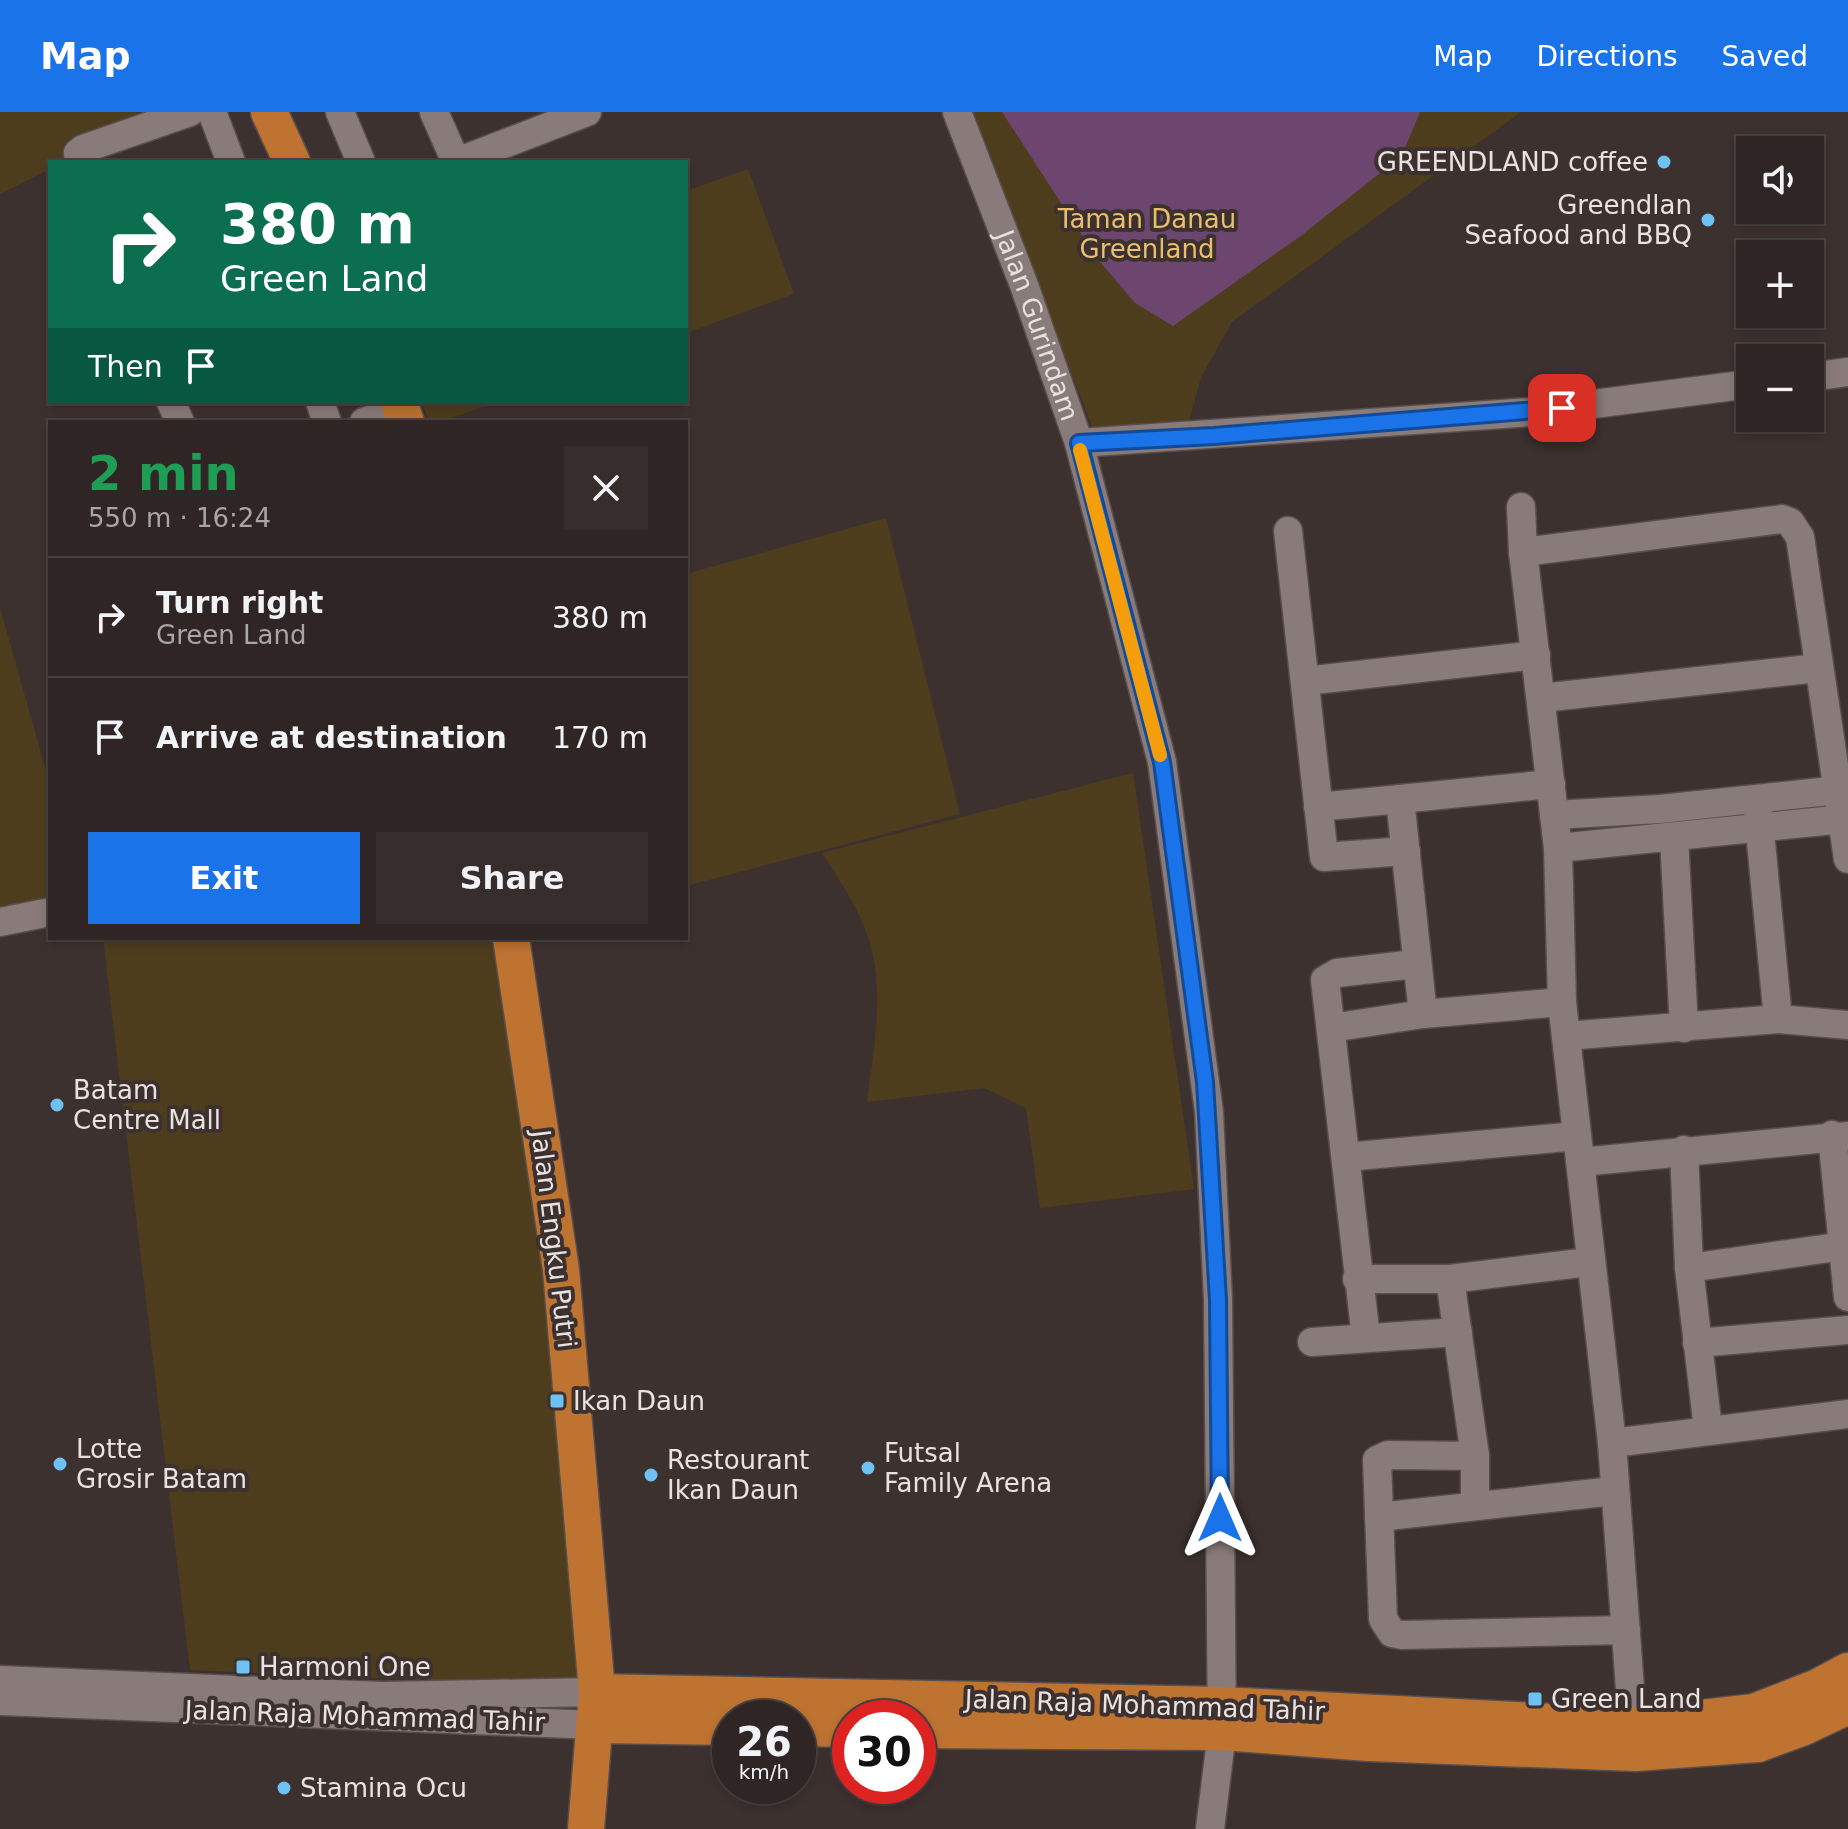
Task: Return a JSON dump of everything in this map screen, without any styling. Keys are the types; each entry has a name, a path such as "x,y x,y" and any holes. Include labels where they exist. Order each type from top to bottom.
{"main road":[{"path":"269,112 291,160"},
{"path":"289,112 310,160"},
{"name":"Jalan Engku Putri","path":"511,940 561,1270 606,1708 586,1829"},
{"name":"Jalan Engku Putri","path":"536,940 581,1276 606,1708 601,1829"},
{"name":"Jalan Raja Mohammad Tahir","path":"1634,1740 1754,1712 1818,1687 1848,1671"},
{"name":"Jalan Raja Mohammad Tahir","path":"606,1708 1222,1718 1369,1743 1634,1740 1758,1744 1848,1706"},
{"name":"Jalan Raja Mohammad Tahir","path":"606,1708 712,1724"},
{"name":"Jalan Raja Mohammad Tahir","path":"936,1729 1222,1718"}],"street":[{"path":"79,160 78,153 83,149 190,112"},
{"path":"212,112 230,160"},
{"path":"340,112 360,160"},
{"path":"434,112 456,160"},
{"path":"462,160 587,112"},
{"name":"Jalan Gurindam","path":"957,112 1024,285 1079,443 1162,762 1209,1112 1218,1300 1222,1718 1210,1829"},
{"path":"1824,375 1848,372"},
{"path":"1079,443 1531,412 1736,386"},
{"path":"1521,507 1523,552 1558,848 1562,1002 1589,1262 1612,1443 1634,1740"},
{"path":"1523,552 1782,519 1790,522 1800,537 1848,859"},
{"path":"1288,531 1324,857 1406,851"},
{"path":"1305,681 1536,655"},
{"path":"1541,698 1818,668"},
{"path":"1318,807 1551,784"},
{"path":"1554,815 1839,790"},
{"path":"1757,798 1778,1019"},
{"path":"1400,799 1415,964 1423,1014"},
{"path":"1558,848 1844,819"},
{"path":"1674,837 1684,1028"},
{"path":"0,922 48,912"},
{"path":"1366,1338 1325,980 1337,973 1415,964"},
{"path":"1331,1028 1423,1014 1562,1002"},
{"path":"1566,1036 1778,1019 1848,1025"},
{"path":"1346,1157 1579,1149 1684,1150 1840,1136 1848,1297"},
{"path":"1684,1150 1689,1268 1708,1429"},
{"path":"1689,1268 1844,1246"},
{"path":"1357,1279 1450,1279 1589,1262"},
{"path":"1450,1279 1475,1456 1475,1505"},
{"path":"1697,1343 1848,1330"},
{"path":"1312,1342 1458,1332"},
{"path":"1612,1443 1848,1414"},
{"path":"1475,1456 1382,1457 1375,1466 1383,1619 1392,1633 1626,1630"},
{"path":"1379,1517 1614,1491"},
{"name":"Jalan Raja Mohammad Tahir","path":"0,1680 606,1708"},
{"name":"Jalan Raja Mohammad Tahir","path":"0,1701 606,1708"}],"green space":[{"path":"0,112 136,112 143,125 69,160 48,160 48,170 0,194"},
{"name":"Taman Danau Greenland","path":"969,112 1521,112 1232,322 1201,377 1187,429 1096,436"},
{"path":"748,169 794,294 688,332 688,190"},
{"path":"423,404 490,404 446,420 428,420"},
{"path":"886,518 960,814 688,885 688,573"},
{"path":"0,608 48,778 48,900 0,910"},
{"path":"1133,773 1194,1189 1040,1208 1026,1108 984,1088 867,1102 877,1015 876,971 861,919 822,853"},
{"path":"103,940 504,940 555,1274 588,1687 190,1670"}],"shaded area":[{"path":"1002,112 1420,112 1405,148 1380,173 1302,235 1173,326 1135,303 1096,257"}],"slow traffic":[{"path":"1080,450 1160,755"}],"place":[{"name":"GREENDLAND coffee","path":"1664,162"},
{"name":"Greendlan Seafood and BBQ","path":"1708,220"},
{"name":"Batam Centre Mall","path":"57,1105"},
{"name":"Ikan Daun","path":"557,1401"},
{"name":"Lotte Grosir Batam","path":"60,1464"},
{"name":"Futsal Family Arena","path":"868,1468"},
{"name":"Restourant Ikan Daun","path":"651,1475"},
{"name":"Harmoni One","path":"243,1667"},
{"name":"Green Land","path":"1535,1699"},
{"name":"Stamina Ocu","path":"284,1788"}],"route":[{"path":"1220,1518 1218,1300 1209,1112 1162,762 1079,443 1214,436 1562,408"}]}
